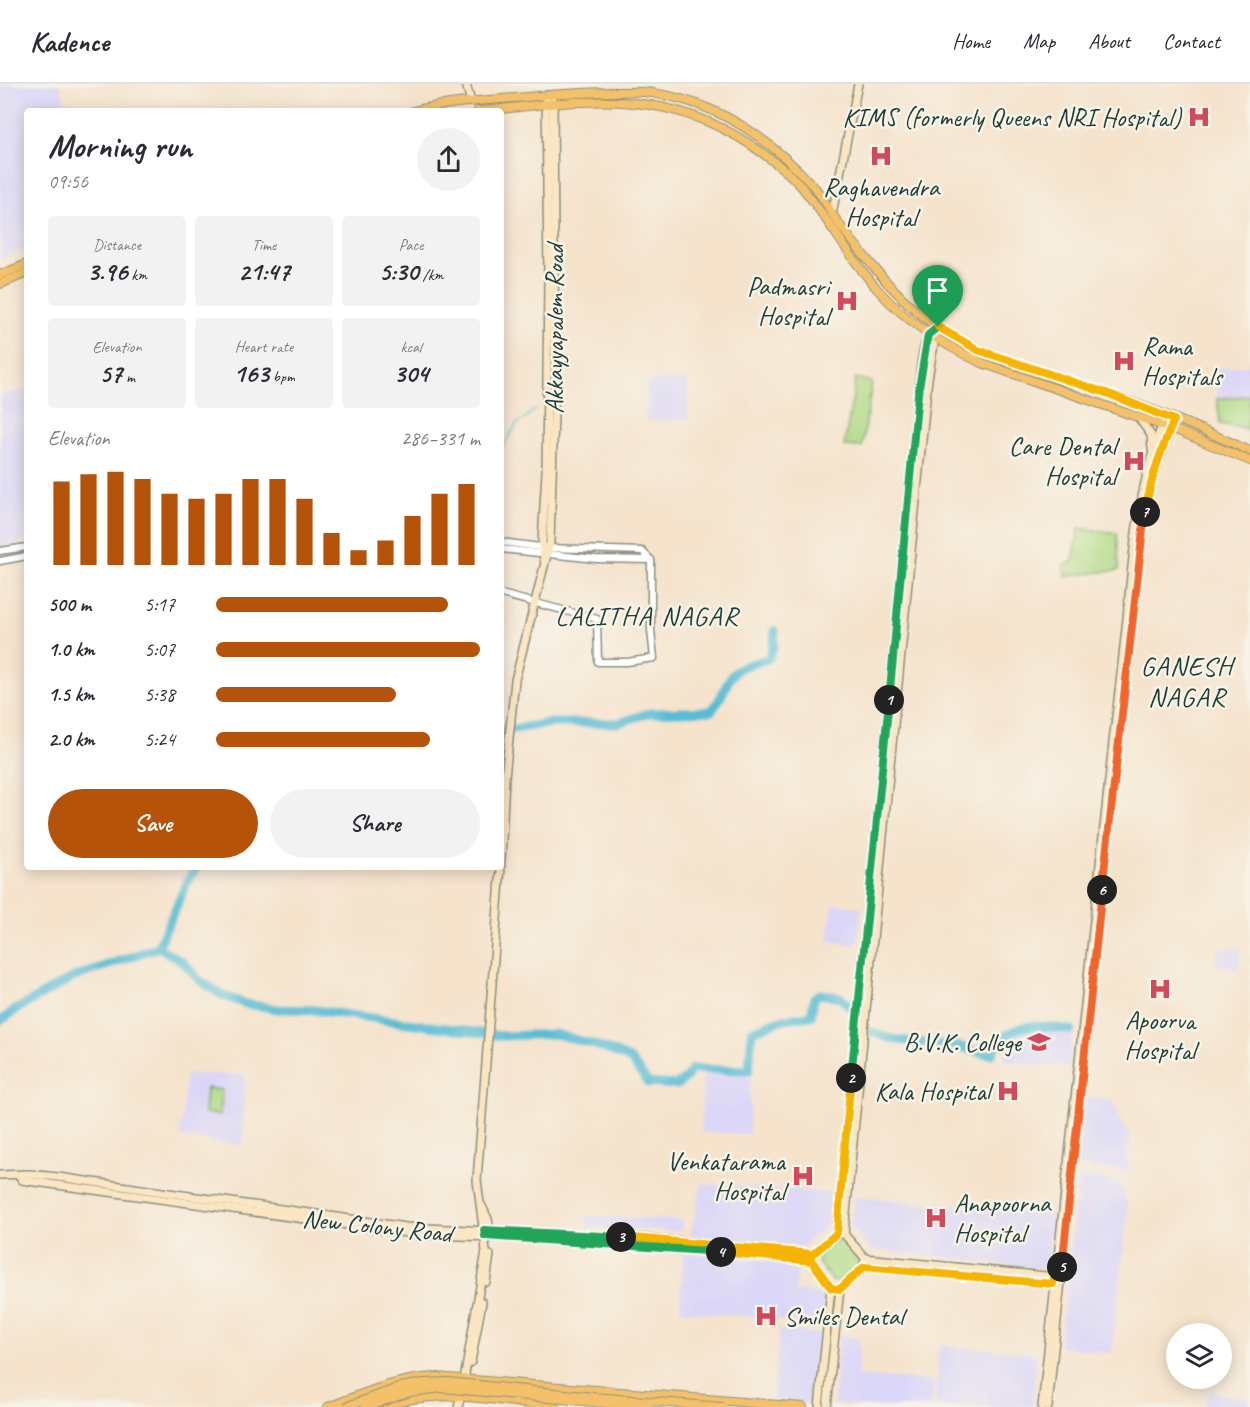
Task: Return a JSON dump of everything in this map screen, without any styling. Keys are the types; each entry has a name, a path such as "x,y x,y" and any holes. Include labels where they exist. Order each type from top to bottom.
{"main road":[{"path":"465,84 471,102"},
{"path":"832,214 858,84"},
{"path":"432,108 471,102 584,92 651,93 684,100 715,112 769,143 816,189 832,214 882,278 899,296 938,327 978,350 1170,418 1250,451"},
{"path":"549,95 550,105"},
{"path":"504,109 618,101 647,104 689,114 733,133 763,153 799,184 877,289 895,308 928,335 982,363 1138,417 1250,461"},
{"name":"Akkayyapalem Road","path":"545,553 550,105"},
{"name":"Akkayyapalem Road","path":"504,798 517,668 536,603 545,553 555,380 550,105"},
{"path":"0,275 24,265"},
{"path":"0,284 24,274"},
{"path":"840,1234 918,394 928,335 938,327"},
{"path":"819,1407 831,1288 812,1258 840,1234 928,379 938,327"},
{"path":"1138,417 1151,435 1153,454"},
{"path":"1048,1407 1057,1281 1131,572 1143,489 1162,426 1170,418"},
{"path":"1042,1407 1138,561 1148,490 1170,429 1170,418"},
{"path":"466,1379 488,1233 480,1211 482,1206 477,1180 501,870"},
{"name":"New Colony Road","path":"0,1175 28,1174 58,1177 406,1227 812,1258"},
{"path":"840,1234 865,1258 1057,1281"},
{"path":"828,1407 840,1289 864,1267 865,1258"},
{"path":"864,1267 1057,1281"},
{"path":"831,1288 840,1289"},
{"path":"328,1407 411,1379 436,1377 803,1407"},
{"path":"345,1407 401,1388 423,1383 448,1382 723,1407"},
{"path":"366,1407 410,1392 442,1388 647,1407"},
{"path":"381,1407 412,1398 434,1395 555,1407"},
{"path":"458,1407 461,1396"}],"street":[{"path":"504,543 545,553 642,551 651,560 651,630 654,658 627,662 598,662 597,619 504,595"},
{"path":"0,551 24,547"},
{"path":"504,549 596,559 651,560"},
{"path":"0,561 24,557"},
{"path":"461,1396 466,1379"}],"shaded area":[{"path":"60,84 66,108 24,108 24,249 0,259 0,86"},
{"path":"1250,365 1250,395 1217,399 1214,369"},
{"path":"688,380 688,419 646,421 647,381"},
{"path":"24,390 24,539 21,543 0,547 0,395"},
{"path":"833,904 862,908 857,945 828,941"},
{"path":"1219,947 1241,949 1238,969 1216,966"},
{"name":"B.V.K. College","path":"1034,1027 1072,1031 1069,1067 1004,1061 1008,1035"},
{"path":"703,1072 751,1074 749,1134 701,1132"},
{"path":"186,1074 245,1074 243,1145 180,1137"},
{"path":"1085,1098 1112,1099 1130,1138 1128,1171 1077,1166"},
{"path":"1079,1176 1120,1182 1128,1206 1112,1353 1059,1347"},
{"path":"702,1184 833,1193 829,1223 803,1247 690,1235"},
{"path":"854,1196 1052,1215 1046,1269 869,1249 851,1226"},
{"path":"587,1216 682,1220 681,1231 586,1227"},
{"path":"683,1253 798,1264 795,1291 825,1295 822,1324 679,1310"},
{"path":"779,1330 822,1334 815,1404 773,1400"},
{"path":"839,1335 860,1338 857,1376 934,1381 931,1407 867,1407 833,1404"},
{"path":"939,1345 1037,1354 1032,1407 935,1407"},
{"path":"1208,1391 1250,1399 1250,1407 1205,1407"}],"green space":[{"path":"856,378 872,382 862,447 844,446"},
{"path":"1250,395 1248,429 1220,424 1217,399"},
{"path":"1079,528 1117,533 1119,570 1065,576 1064,566 1073,561"},
{"path":"206,1088 222,1090 220,1115 204,1113"},
{"path":"836,1241 842,1241 859,1258 859,1265 840,1281 832,1281 818,1262 818,1255"}],"waterway":[{"path":"504,445 517,424 535,410"},
{"path":"504,731 550,723 618,723 649,713 711,711 736,671 749,664 768,659 773,648 775,631"},
{"path":"0,1021 74,977 158,947 190,876 195,870"},
{"path":"158,947 183,962 198,979 222,995 246,1004 278,1009 314,1010 502,1036 556,1034 596,1045 630,1059 648,1083 677,1085 692,1069 749,1070 752,1031 784,1019 811,1016 814,998 820,994 840,997 852,1009"},
{"path":"872,1032 903,1041 956,1046 992,1054 999,1042 1016,1029 1036,1026 1071,1030"}],"place":[{"name":"KIMS (formerly Queens NRI Hospital)","path":"1199,117"},
{"name":"Raghavendra Hospital","path":"881,156"},
{"name":"Padmasri Hospital","path":"847,301"},
{"name":"Rama Hospitals","path":"1124,361"},
{"name":"Care Dental Hospital","path":"1134,461"},
{"name":"Apoorva Hospital","path":"1160,989"},
{"name":"B.V.K. College","path":"1039,1042"},
{"name":"Kala Hospital","path":"1008,1091"},
{"name":"Venkatarama Hospital","path":"803,1176"},
{"name":"Anapoorna Hospital","path":"936,1218"},
{"name":"Smiles Dental","path":"766,1316"}],"district":[{"name":"LALITHA NAGAR","path":"647,616"},
{"name":"GANESH NAGAR","path":"1187,682"}],"route":[{"path":"938,327 978,350 1109,394 1174,420 1148,490 1142,532 1061,1277 1054,1277 1053,1284 864,1267 840,1289 831,1288 812,1261 680,1248 485,1236 484,1230 583,1235 681,1241 813,1254 837,1233 918,394 925,344 928,335 938,327"}]}
